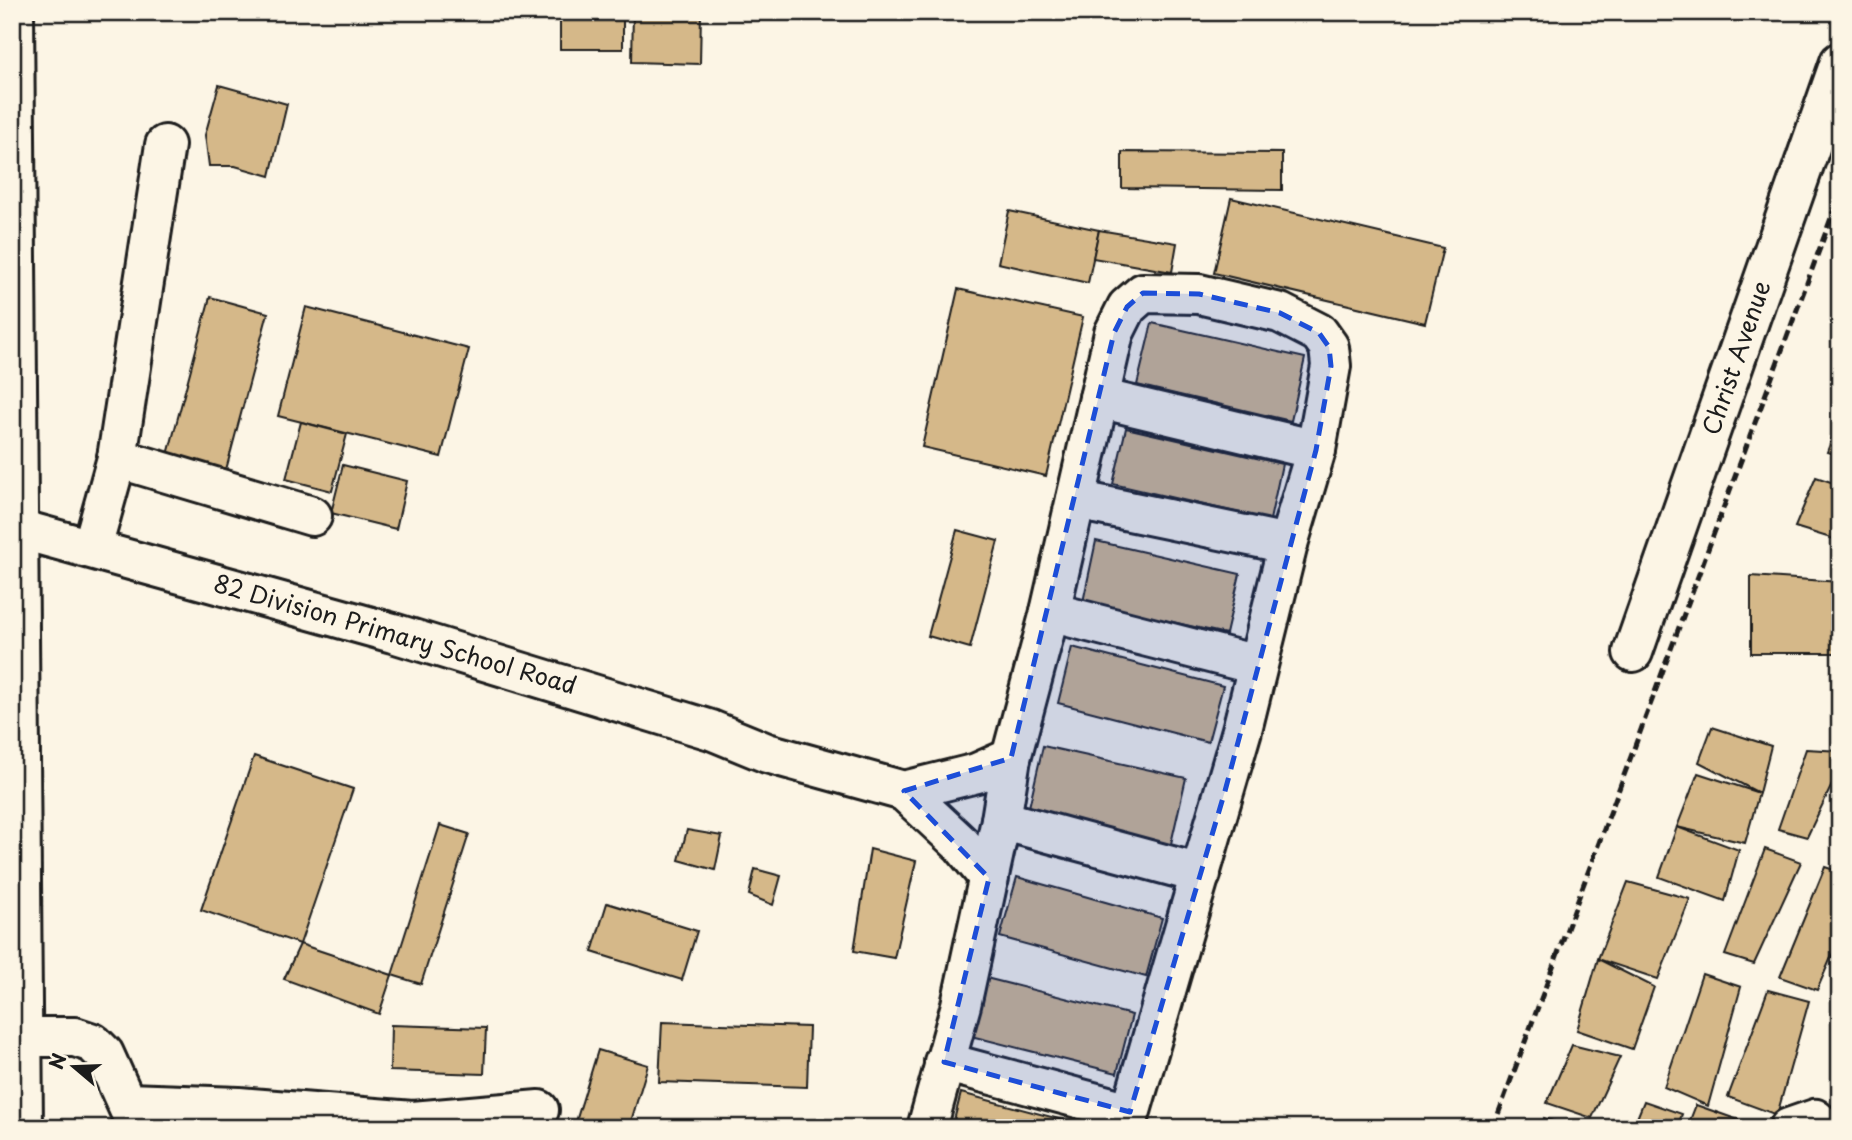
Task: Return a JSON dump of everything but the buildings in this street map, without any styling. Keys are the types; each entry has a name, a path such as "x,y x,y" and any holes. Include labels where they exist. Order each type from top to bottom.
{"street":[{"path":"14,12 19,529 19,1110"},
{"name":"Christ Avenue","path":"1633,652 1840,62"},
{"path":"92,548 117,458 165,145"},
{"path":"927,1128 944,1062 961,1005 1001,820 1011,758 1050,612 1114,333 1127,306 1143,293 1199,294 1280,313 1319,333 1329,347 1331,366 1316,450 1288,544 1201,874 1128,1120 944,1062"},
{"path":"1099,398 1316,450"},
{"path":"117,458 312,516"},
{"path":"1076,500 1288,544"},
{"name":"82 Division Primary School Road","path":"19,529 406,637 711,730 767,753 904,791"},
{"path":"1050,612 1256,665"},
{"path":"904,791 977,773 1011,758"},
{"path":"904,791 962,845 989,878"},
{"path":"1001,820 1201,874"},
{"path":"19,1021 93,1042 104,1054 133,1115 239,1107 413,1121 538,1110"},
{"path":"1789,1128 1815,1119 1826,1128"}],"highlighted area":[{"path":"1143,293 1199,294 1280,313 1319,333 1329,347 1331,366 1316,450 1225,791 1130,1112 944,1062 989,878 904,791 1011,758 1114,333 1127,307"}],"railway":[{"path":"1493,1128 1840,194"}]}
